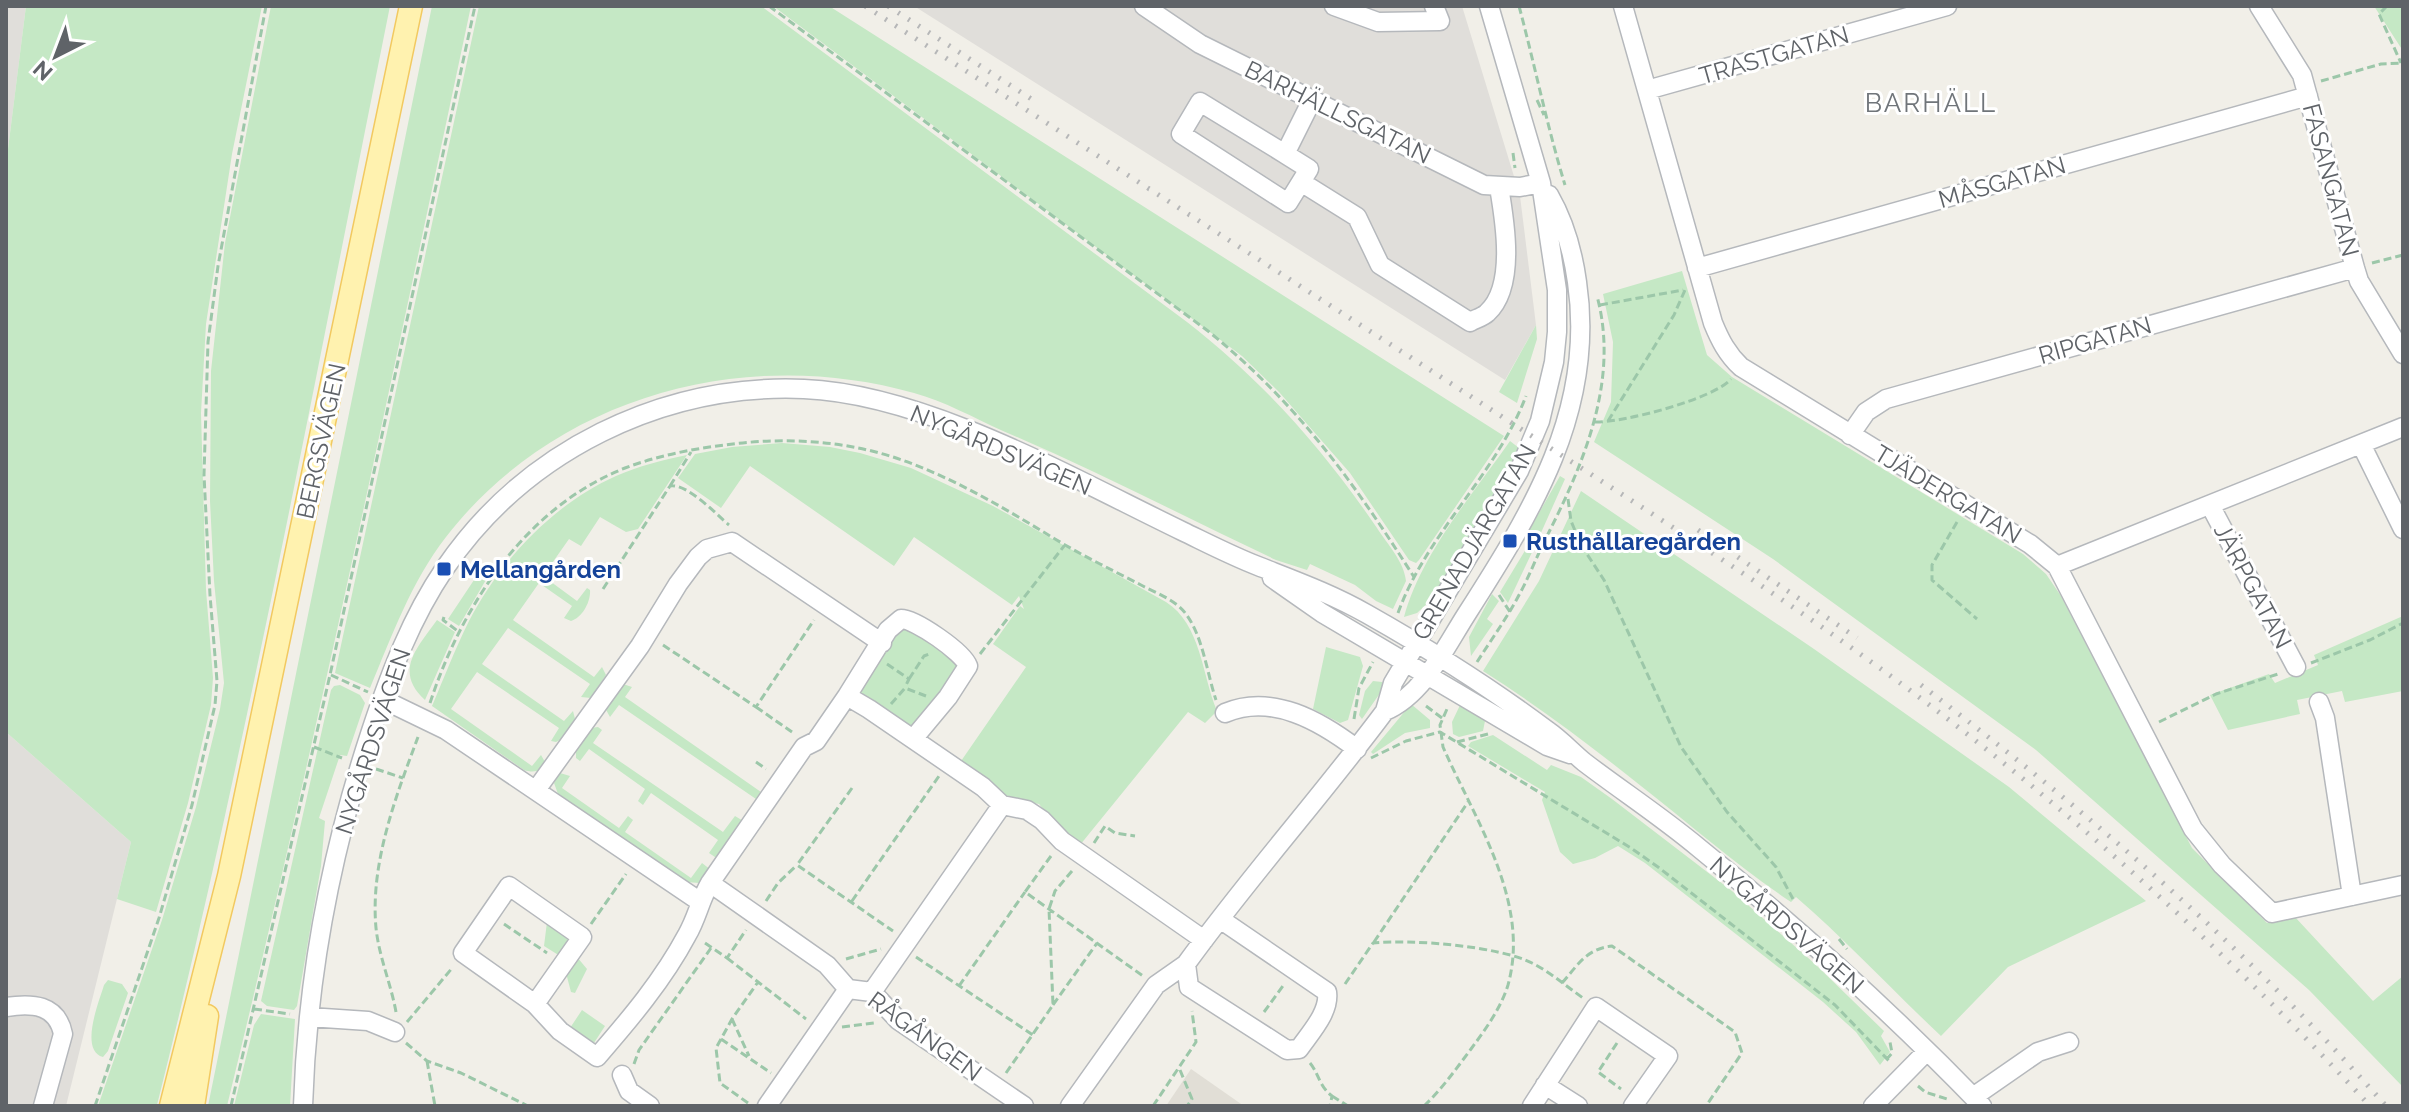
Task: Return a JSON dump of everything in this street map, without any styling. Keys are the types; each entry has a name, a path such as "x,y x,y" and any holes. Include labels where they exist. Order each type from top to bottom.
{"main road":[{"name":"BERGSVÄGEN","path":"171,1106 229,876 411,6"},
{"name":"BERGSVÄGEN","path":"193,1106 229,876"}],"street":[{"name":"BARHÄLLSGATAN","path":"1144,6 1200,44 1484,185 1520,187 1541,183"},
{"path":"1334,6 1378,22 1440,21 1434,6"},
{"name":"GRENADJÄRGATAN","path":"1406,662 1519,471 1540,421 1557,332 1557,290 1541,183 1489,6"},
{"name":"TJÄDERGATAN","path":"1623,6 1695,281 1725,349 1741,367 2030,544 2057,566 2193,829 2222,865 2272,913 2403,885"},
{"name":"TRASTGATAN","path":"1647,90 1947,6"},
{"name":"FASANGATAN","path":"2259,6 2302,75 2359,281 2403,354"},
{"name":"MÅSGATAN","path":"1695,281 2306,90"},
{"path":"1285,154 1312,100"},
{"path":"1200,102 1285,154 1309,169 1288,203 1181,134 1200,102"},
{"path":"1301,182 1357,217 1380,265 1470,322 1487,314 1505,283 1505,223 1499,187"},
{"name":"GRENADJÄRGATAN","path":"1427,675 1483,588 1545,479 1572,407 1580,345 1579,295 1563,225 1541,183"},
{"name":"RIPGATAN","path":"1850,435 1866,412 1886,399 2355,268"},
{"name":"NYGÅRDSVÄGEN","path":"303,1106 317,950 333,868 361,763 398,654 444,569 495,508 530,476 605,428 655,409 700,397 755,390 805,389 854,396 913,410 962,428 1254,565 1311,585 1416,644 1536,722 1655,812 1785,919 1977,1101"},
{"name":"JÄRPGATAN","path":"2057,566 2403,427"},
{"path":"2361,444 2403,529"},
{"name":"JÄRPGATAN","path":"2210,505 2296,667"},
{"path":"536,790 698,557 707,549 732,542 825,604 878,649"},
{"name":"NYGÅRDSVÄGEN","path":"1254,565 1322,613 1547,746 1580,758"},
{"path":"535,1004 582,937 509,886 463,953 535,1004 560,1031 597,1057 659,982 689,932 699,901 710,883 804,747 816,741 888,630 901,619 914,622 967,661 966,671 913,739"},
{"path":"1385,711 1387,697 1406,662"},
{"path":"1070,1106 1156,985 1186,964 1385,711 1402,702 1427,675"},
{"path":"847,696 983,787 1002,805 1027,810 1042,820 1062,841 1204,940"},
{"path":"382,699 425,718 699,901"},
{"path":"2319,702 2325,718 2352,896"},
{"path":"1225,713 1236,708 1258,706 1289,710 1307,717 1357,749"},
{"path":"872,992 1002,805"},
{"name":"RÅGÅNGEN","path":"710,883 827,965 848,989 872,992 898,1020 1024,1106"},
{"path":"1186,964 1189,987 1287,1050 1299,1049 1328,1001 1327,992 1220,919"},
{"path":"767,1106 848,989"},
{"path":"6,1007 21,1005 52,1012 61,1024 63,1034 43,1106"},
{"path":"1532,1106 1596,1007 1668,1056 1636,1103"},
{"path":"309,1017 368,1021 395,1032"},
{"path":"1977,1101 2038,1052 2069,1042"},
{"path":"1873,1106 1927,1051"},
{"path":"625,1083 650,1106"},
{"path":"1545,1085 1578,1106"}],"path":[{"path":"95,1106 159,918 192,805 215,705 217,681 204,475 208,342 222,238 266,6"},
{"path":"231,1106 330,675 475,6"},
{"path":"769,6 1208,331 1242,360 1276,392 1348,476 1414,577"},
{"path":"1519,6 1540,86 1545,119"},
{"path":"2306,90 2381,64 2402,63 2379,14 2387,6"},
{"path":"1514,148 1512,158 1520,187"},
{"path":"2355,268 2403,255"},
{"path":"1600,305 1695,281"},
{"path":"1608,421 1695,281"},
{"path":"1595,422 1707,395 1726,385 1741,367"},
{"path":"1391,629 1414,577 1451,516 1505,439 1529,389"},
{"path":"395,1032 397,1021 392,991 376,932 376,886 384,842 399,791 459,632 492,577 544,518 582,490 641,462 746,442 803,441 891,457 983,497 1163,597 1186,613 1195,630 1217,702 1225,713"},
{"path":"603,589 692,450"},
{"path":"670,486 674,484 684,488 730,526 732,542"},
{"path":"1568,496 1571,521 1581,545 1604,580 1681,747 1727,812 1776,867 1793,899"},
{"path":"1967,505 1932,565 1932,580 1977,619"},
{"path":"967,661 984,651 1065,545"},
{"path":"478,574 492,577"},
{"path":"1499,595 1510,612"},
{"path":"756,707 825,604"},
{"path":"444,617 443,620 459,632"},
{"path":"2141,731 2216,694 2316,662 2403,623"},
{"path":"646,635 796,735 804,747"},
{"path":"882,717 905,688 924,656 936,651 943,643"},
{"path":"1380,647 1359,688 1354,719 1357,749 1368,758 1374,758 1398,744 1440,732 1457,742 1658,867 1824,996 1886,1060 1906,1073 1925,1092 1951,1101"},
{"path":"878,649 909,679"},
{"path":"330,675 382,699"},
{"path":"905,688 922,693 939,706"},
{"path":"1424,1106 1445,1083 1495,1014 1508,985 1513,956 1511,915 1505,888 1443,747 1440,732"},
{"path":"1457,742 1494,732"},
{"path":"314,747 342,757"},
{"path":"851,902 948,763"},
{"path":"852,788 797,865 851,902 959,986 1033,1035"},
{"path":"1328,1001 1356,968 1468,802"},
{"path":"1053,1005 1049,909 1055,891 1085,856 1105,826 1115,833 1135,836"},
{"path":"959,986 1062,841"},
{"path":"582,937 637,858"},
{"path":"1025,892 1156,985"},
{"path":"490,915 564,964"},
{"path":"996,1088 1097,943"},
{"path":"1373,943 1459,946 1513,956 1534,963 1596,1007"},
{"path":"827,965 906,945"},
{"path":"1562,983 1596,948 1612,946 1735,1032 1742,1053 1706,1106"},
{"path":"625,1083 639,1050 711,948"},
{"path":"395,1032 408,1021 463,953"},
{"path":"727,958 820,1029 898,1020"},
{"path":"1253,1029 1294,970"},
{"path":"753,1106 720,1083 716,1048 758,982"},
{"path":"1153,1106 1196,1042 1189,987"},
{"path":"254,1009 309,1017"},
{"path":"732,1019 751,1059"},
{"path":"1627,1028 1598,1072 1636,1103"},
{"path":"395,1032 427,1061 461,1073 528,1106"},
{"path":"721,1039 784,1081"},
{"path":"1299,1049 1316,1070 1323,1088 1348,1106"},
{"path":"427,1061 435,1106"},
{"path":"1179,1068 1192,1099 1187,1106"},
{"path":"1330,1106 1332,1096"}],"shaded area":[{"path":"6,6 26,6 6,165"},
{"path":"914,6 1462,6 1520,196 1536,325 1505,380"},
{"path":"6,732 131,842 66,1106 6,1106"},
{"path":"1191,1069 1244,1106 1166,1106"}],"green space":[{"path":"26,6 262,6 232,154 206,324 201,413 206,590 213,678 211,705 188,803 156,912 117,899 131,842 6,732 6,165"},
{"path":"271,6 390,6 251,695 157,1105 98,1106 162,920 196,807 220,709 224,683 210,501 211,371 225,243"},
{"path":"432,6 471,6 353,557 260,969 227,1106 208,1106"},
{"path":"479,6 761,6 1187,322 1241,368 1313,444 1394,553 1406,581 1393,609 1355,585 1310,564 1307,570 1276,560 936,400 850,380 785,375 720,380 658,394 597,417 541,448 490,488 446,537 422,572 370,688 335,673"},
{"path":"773,6 829,6 1504,436 1419,560 1416,563 1409,560 1350,473 1279,392 1242,356"},
{"path":"2374,6 2403,6 2403,51"},
{"path":"1682,271 1707,355 1732,377 2023,554 2046,574 2061,596 2192,848 2267,923 2295,917 2373,1001 2403,976 2403,1087 2309,990 2036,750 1773,559 1594,442 1611,402 1613,342 1603,294"},
{"path":"1536,325 1537,339 1517,403 1499,392"},
{"path":"1510,441 1519,448 1514,459 1431,600 1417,613 1404,617 1435,548"},
{"path":"782,443 830,447 911,468 993,506 1166,602 1187,623 1194,637 1217,711 1205,723 1188,712 1080,845 1061,831 1039,804 1004,798 959,764 1026,667 993,644 1020,606 1024,609 1019,596 1012,605 914,537 894,566 750,466 721,508 678,478 695,454"},
{"path":"687,455 638,529 626,532 600,517 581,546 569,539 543,576 577,601 587,588 590,590 587,604 579,617 571,621 564,618 572,606 539,583 513,620 594,677 602,667 606,675 591,698 581,697 590,684 508,628 482,664 564,721 573,711 575,719 562,739 551,741 559,728 477,672 451,709 532,766 541,755 545,762 540,770 524,770 432,706 482,599 530,536 571,502 616,476"},
{"path":"1560,476 1565,479 1540,535 1523,541"},
{"path":"1581,491 1814,649 2009,787 2146,901 2008,967 1941,1036 1796,897 1791,902 1771,889 1584,741 1483,671 1539,581"},
{"path":"1529,544 1534,548 1508,603 1500,592"},
{"path":"476,577 487,578 459,626 448,619"},
{"path":"1492,594 1499,601 1487,619 1493,624 1471,656 1469,637"},
{"path":"2403,616 2403,691 2345,702 2342,691 2297,700 2300,714 2228,730 2210,695 2269,674 2275,683 2318,665 2314,655"},
{"path":"437,620 455,632 425,700 411,679 410,669 416,650"},
{"path":"901,626 954,654 961,669 917,725 909,727 863,698 859,690"},
{"path":"1326,647 1360,657 1363,666 1348,720 1340,723 1313,709"},
{"path":"1373,681 1382,682 1385,686 1362,719 1359,715 1365,691"},
{"path":"623,684 632,687 625,697 761,792 756,799 619,705 610,717 605,708"},
{"path":"340,685 360,695 365,703 347,756 340,755 319,818 325,821 321,866 297,1006 294,1010 267,1006 261,1001 331,690"},
{"path":"1461,703 1485,721 1483,731 1459,737 1453,734 1452,722"},
{"path":"1411,704 1430,720 1430,728 1405,733 1373,754 1371,752"},
{"path":"591,728 602,730 593,743 723,832 735,816 745,822 718,859 709,853 718,840 651,793 643,805 638,801 645,789 589,749 580,761 576,758 576,749"},
{"path":"1493,735 1547,770 1551,765 1581,777 1732,891 1815,964 1884,1031 1881,1036 1890,1052 1880,1065 1856,1032 1823,1002 1645,863 1618,846 1595,858 1573,864 1560,852 1542,800 1545,792 1468,746 1471,742"},
{"path":"560,773 570,776 562,788 619,828 628,816 633,820 625,832 691,878 702,863 711,870 699,883 687,882 558,794 554,783"},
{"path":"547,922 572,939 560,956 544,946"},
{"path":"577,957 587,969 575,993 571,992 566,973"},
{"path":"108,980 122,984 128,993 108,1051 103,1057 96,1053 91,1036 98,1002"},
{"path":"582,1010 605,1026 592,1046 568,1031"},
{"path":"261,1014 295,1019 290,1106 234,1106 254,1025"}],"railway":[{"path":"865,6 1686,536 1888,674 2016,773 2139,878 2257,989 2370,1106"},
{"path":"888,6 1036,102"},
{"path":"1698,530 1857,638"},
{"path":"1921,685 2045,782 2164,884 2278,991 2386,1106"}],"place":[{"name":"Rusthållaregården","path":"1510,541"},
{"name":"Mellangården","path":"444,569"}],"district":[{"name":"BARHÄLL","path":"1931,103"}]}
